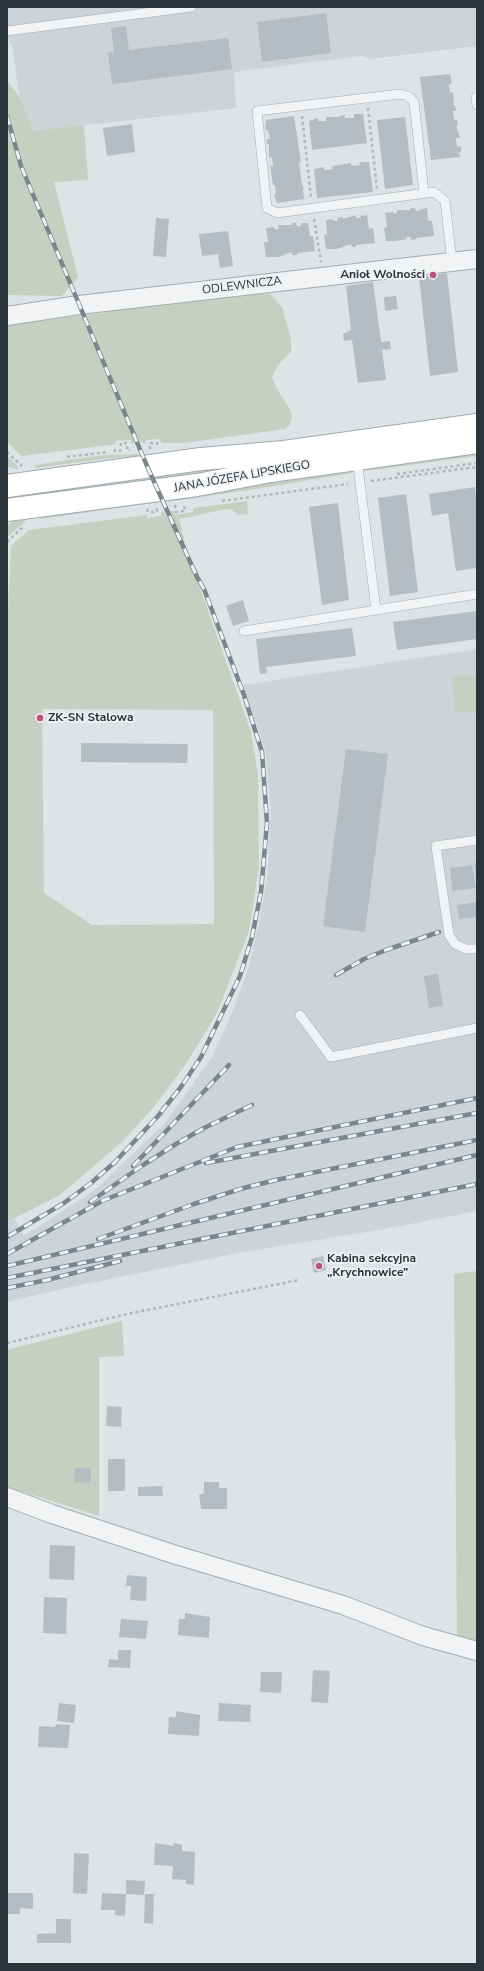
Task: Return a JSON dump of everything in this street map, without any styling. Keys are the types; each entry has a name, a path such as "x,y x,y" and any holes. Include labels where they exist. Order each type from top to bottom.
{"main road":[{"name":"JANA JÓZEFA LIPSKIEGO","path":"7,510 197,485 477,426"},
{"name":"JANA JÓZEFA LIPSKIEGO","path":"7,486 201,459 284,452 356,451 477,442"}],"street":[{"name":"ODLEWNICZA","path":"7,316 477,259"},
{"path":"7,1497 52,1514 173,1554 343,1605 423,1636 477,1651"}],"lane":[{"path":"7,31 191,7"},
{"path":"424,192 414,102 408,96 400,94 256,111 267,208 277,213 424,192 434,192 445,201 452,262"},
{"path":"356,451 376,610"},
{"path":"244,631 477,594"},
{"path":"477,840 436,846 448,934 455,944 466,949 477,949"},
{"path":"300,1015 331,1057 477,1028"}],"path":[{"path":"366,98 378,199"},
{"path":"301,106 312,208 324,277"},
{"path":"115,447 115,452"},
{"path":"216,502 477,467"},
{"path":"7,542 29,522"},
{"path":"7,1343 127,1314 299,1280"}],"shaded area":[{"path":"7,7 477,7 477,46 370,59 362,56 234,72 236,108 33,131 20,100 12,46 7,36"},
{"path":"7,80 20,98 33,131 84,125 88,180 54,182 78,277 62,296 7,295"},
{"path":"256,292 270,294 282,307 291,339 291,352 278,365 272,377 278,391 290,409 292,417 290,425 285,429 184,443 161,443 160,439 146,440 145,444 141,442 131,444 131,440 116,441 116,444 22,456 7,442 7,325 100,313 178,300"},
{"path":"477,451 477,456 365,471 366,466"},
{"path":"138,454 139,457 111,458 35,468 35,465 103,455"},
{"path":"7,456 18,466 18,470 7,466"},
{"path":"270,461 159,483 155,475"},
{"path":"351,469 352,473 167,502 164,495"},
{"path":"148,477 151,484 39,500 38,495 120,483"},
{"path":"157,496 160,502 41,519 40,512"},
{"path":"247,501 248,514 239,515 232,510 226,509 179,519 187,551 251,732 258,775 259,867 249,931 217,1013 186,1064 153,1108 123,1141 60,1195 7,1222 7,631 11,546 29,530 147,515 147,518 161,516 161,512 164,512 168,519 172,518 170,511 174,511 175,515 193,512 193,508","holes":["42,709 213,710 214,924 92,925 44,893"]},
{"path":"25,515 25,522 7,537 7,526 15,519"},
{"path":"477,649 477,676 453,676 455,713 477,712 477,1211 385,1229 238,1253 66,1288 7,1302 7,1222 14,1218 24,1236 95,1190 165,1123 212,1057 233,1010 248,969 260,918 267,880 271,810 265,749 243,685"},
{"path":"452,676 477,676 477,712 455,713"},
{"path":"477,1271 477,1646 457,1646 454,1274"},
{"path":"122,1321 124,1356 99,1357 99,1516 7,1487 7,1351"}],"building":[{"path":"326,13 331,53 262,62 257,22"},
{"path":"126,26 129,50 228,38 232,69 112,84 108,53 114,52 111,28"},
{"path":"450,74 452,83 449,84 450,93 453,92 456,111 453,111 454,120 457,120 458,125 456,125 460,138 456,138 457,147 461,146 461,152 459,152 460,157 431,160 420,77"},
{"path":"354,114 363,114 367,143 312,150 309,121 318,118 318,121 326,121 326,117 340,117 339,116 345,115 345,118 354,118"},
{"path":"294,116 301,162 299,162 302,185 304,188 304,199 277,203 274,194 276,194 275,185 273,185 270,166 273,166 272,157 269,158 269,144 267,144 267,139 270,139 268,130 265,130 265,125 266,120"},
{"path":"405,117 413,185 385,189 377,120"},
{"path":"132,124 135,152 107,156 103,128"},
{"path":"359,162 369,162 373,192 317,198 314,169 324,167 324,170 333,169 332,166 351,163 351,166 360,165"},
{"path":"410,208 415,208 416,211 427,208 428,221 432,221 434,236 411,240 411,237 406,237 407,239 386,241 384,228 387,227 385,213 393,212 394,214 397,213 397,210 411,210"},
{"path":"356,215 356,218 361,218 360,216 367,215 369,229 373,228 375,243 356,245 356,247 352,247 351,244 337,249 326,249 324,235 327,234 326,220 333,219 334,221 338,221 337,218 343,217 343,219"},
{"path":"156,218 169,219 166,257 153,256"},
{"path":"292,223 296,223 297,226 301,226 301,223 308,223 310,236 313,236 315,251 297,253 298,255 292,255 292,252 278,257 266,257 264,242 268,242 266,228 274,227 274,229 279,229 278,225 292,225"},
{"path":"228,231 233,266 220,268 218,254 202,256 199,234"},
{"path":"447,273 458,372 430,376 419,277"},
{"path":"373,282 381,342 390,341 391,349 382,350 386,380 358,383 352,340 344,341 343,334 351,330 346,286"},
{"path":"396,296 398,309 385,311 384,297"},
{"path":"475,487 477,504 477,568 456,571 448,513 432,516 429,494"},
{"path":"406,494 418,592 390,596 378,498"},
{"path":"338,503 349,600 322,605 309,507"},
{"path":"243,600 249,621 233,626 226,606"},
{"path":"477,611 477,639 397,650 393,622"},
{"path":"352,628 356,656 266,667 267,673 260,674 256,639"},
{"name":"ZK-SN Stalowa","path":"39,715 41,715 41,721 39,721"},
{"path":"81,743 188,744 187,763 81,762"},
{"path":"346,749 388,754 365,932 323,926"},
{"path":"474,863 477,863 477,876 476,876"},
{"path":"472,865 476,888 452,891 450,868"},
{"path":"477,902 477,917 459,919 457,905"},
{"path":"438,974 443,1006 429,1008 424,976"},
{"name":"Kabina sekcyjna „Krychnowice”","path":"323,1256 326,1270 314,1273 311,1259"},
{"path":"107,1406 122,1407 121,1427 106,1426"},
{"path":"108,1459 125,1459 125,1491 108,1491"},
{"path":"75,1468 91,1468 91,1483 74,1482"},
{"path":"204,1482 219,1482 219,1488 227,1488 227,1509 201,1509 199,1495 204,1493"},
{"path":"162,1486 163,1496 138,1496 138,1487"},
{"path":"50,1545 75,1546 74,1580 49,1579"},
{"path":"127,1575 147,1577 146,1601 130,1600 131,1586 126,1586"},
{"path":"44,1597 67,1598 66,1634 43,1633"},
{"path":"185,1613 210,1617 209,1638 178,1635 179,1619 185,1619"},
{"path":"121,1619 148,1621 146,1639 119,1637"},
{"path":"118,1650 131,1650 130,1668 108,1667 109,1659 118,1660"},
{"path":"313,1670 330,1671 328,1703 311,1702"},
{"path":"261,1672 282,1672 281,1693 260,1692"},
{"path":"59,1703 76,1705 74,1723 57,1721"},
{"path":"219,1703 251,1705 250,1722 218,1721"},
{"path":"176,1711 200,1715 199,1736 168,1734 169,1717 176,1717"},
{"path":"56,1724 70,1725 68,1748 38,1747 39,1726 55,1727"},
{"path":"155,1843 173,1846 174,1843 179,1844 182,1845 182,1851 195,1852 194,1885 186,1884 186,1880 172,1879 173,1866 154,1865"},
{"path":"74,1853 89,1854 87,1894 73,1893"},
{"path":"126,1880 145,1881 144,1895 126,1894"},
{"path":"8,1893 33,1893 33,1909 20,1908 20,1914 8,1914"},
{"path":"102,1893 126,1894 125,1916 115,1915 115,1910 101,1910"},
{"path":"145,1894 154,1894 153,1924 144,1923"},
{"path":"56,1919 71,1919 71,1943 37,1943 37,1934 56,1933"}],"railway":[{"path":"7,116 21,166 147,466 197,577 204,589 244,695 262,752 267,823 261,892 252,937 240,976 201,1057 181,1087 158,1116 115,1162 91,1183 64,1203 7,1237"},
{"path":"336,975 364,959 439,932"},
{"path":"133,1166 229,1065"},
{"path":"7,1254 102,1201 237,1147 477,1098"},
{"path":"90,1202 176,1144 204,1128 252,1105"},
{"path":"206,1163 477,1113"},
{"path":"98,1239 240,1189 276,1180 477,1140"},
{"path":"7,1266 477,1155"},
{"path":"7,1278 477,1184"},
{"path":"7,1288 47,1280 120,1261"}],"place":[{"name":"Anioł Wolności","path":"433,275"},
{"name":"ZK-SN Stalowa","path":"40,718"},
{"name":"Kabina sekcyjna „Krychnowice”","path":"319,1266"}]}
